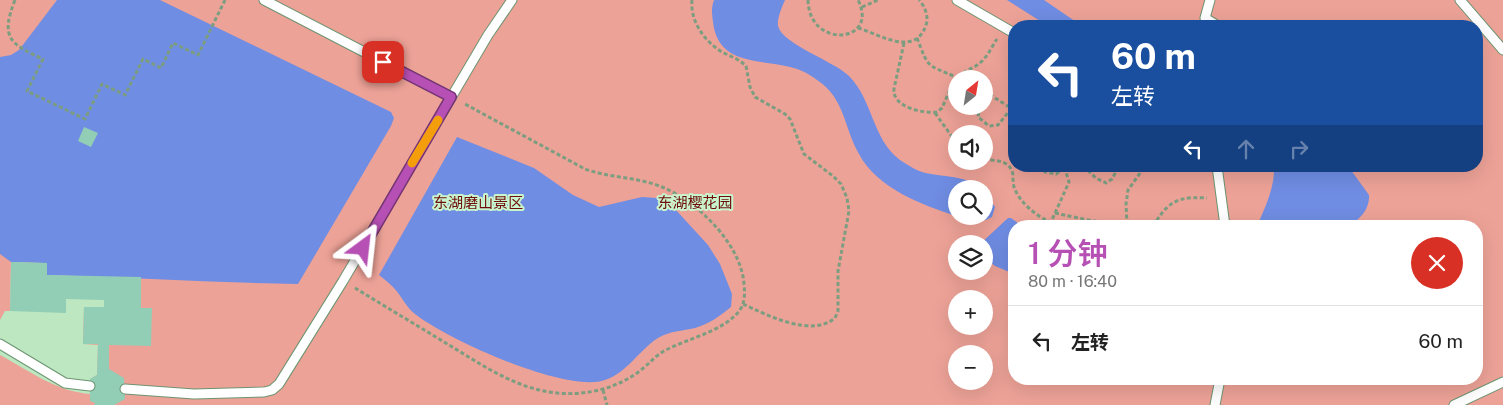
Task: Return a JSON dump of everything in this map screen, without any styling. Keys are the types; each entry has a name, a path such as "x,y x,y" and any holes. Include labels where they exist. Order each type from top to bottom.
{"lane":[{"path":"264,0 451,97"},
{"path":"124,389 194,394 264,392 272,390 285,377 451,97 512,0"},
{"path":"957,0 1008,30"},
{"path":"1208,20 1205,18 1210,0"},
{"path":"1460,0 1477,20"},
{"path":"1483,27 1503,50"},
{"path":"1218,172 1225,220"},
{"path":"0,344 64,384 90,386"},
{"path":"1454,405 1503,382"},
{"path":"1215,405 1219,385"}],"path":[{"path":"16,0 9,28 12,42 17,47 43,59 27,91 85,119 102,84 125,95 143,59 161,68 173,43 198,55 225,0"},
{"path":"692,0 692,16 701,32 716,47 746,66 754,97 785,114 794,128 804,154 841,184 847,198 849,211 838,271 838,311 835,318 826,324 819,325 790,323 743,304"},
{"path":"808,0 812,20 824,31 844,36 858,28 862,18 862,7 858,0"},
{"path":"862,7 878,0"},
{"path":"858,28 904,43 917,38 924,29 927,20 920,0"},
{"path":"969,70 977,66 984,59 1004,28"},
{"path":"917,38 927,63 948,74"},
{"path":"904,43 895,80 894,96 897,100 912,108 935,113 948,131"},
{"path":"343,281 482,365 514,381 543,391 572,394 603,390 627,380 642,370 662,352 721,326 743,304 745,292 743,272 734,251 702,212 687,200 662,187 641,180 600,174 585,169 451,97"},
{"path":"935,113 942,108 948,97"},
{"path":"993,97 1008,107"},
{"path":"978,115 980,120 986,125 993,127 1001,123 1008,115"},
{"path":"993,160 1000,160 1008,165"},
{"path":"1012,172 1014,187 1018,194 1038,216 1047,220"},
{"path":"1045,172 1056,174 1059,172"},
{"path":"1052,220 1068,182 1067,172"},
{"path":"1090,172 1106,183 1112,180 1116,172"},
{"path":"1127,220 1128,190 1141,172"},
{"path":"1156,220 1171,204 1184,198 1223,200"},
{"path":"1054,213 1097,220"},
{"path":"603,390 607,405"}],"green space":[{"name":"东湖磨山景区","path":"0,0 1503,0 1503,405 0,405 0,355 54,385 90,394 90,379 97,375 98,345 83,344 84,307 104,307 104,300 141,300 141,277 47,275 47,263 11,262 10,311 5,311 0,320"}],"water":[{"path":"57,0 160,0 391,112 394,118 391,126 298,284 47,275 47,263 11,262 0,254 0,57 11,55 19,50"},
{"path":"714,0 785,0 778,23 782,33 798,46 832,64 849,76 863,96 884,141 900,160 919,171 965,180 948,180 948,213 902,194 889,186 867,166 854,144 839,104 826,87 814,78 801,70 753,61 731,53 716,36 712,8"},
{"path":"1007,0 1044,0 1073,20 1039,20"},
{"path":"457,137 534,168 573,195 599,207 642,197 657,198 675,209 708,245 720,264 732,294 731,307 705,324 658,338 613,377 587,382 563,379 507,362 431,325 415,314 396,290 379,275"},
{"path":"1274,172 1352,172 1369,195 1368,205 1357,220 1260,220 1266,205"},
{"path":"1008,218 1011,218 1014,220 1008,220 1008,271 993,264 993,235 990,235"}],"building":[{"path":"84,127 98,133 91,147 78,141"},
{"path":"11,262 47,263 47,275 141,277 141,308 152,308 151,346 109,345 109,369 124,378 125,399 114,405 94,405 95,403 90,401 90,379 97,375 98,344 83,344 84,307 104,307 104,300 66,299 66,313 10,311"}],"slow traffic":[{"path":"412,163 438,120"}],"route":[{"path":"363,248 451,97 383,62"}],"park label":[{"name":"东湖樱花园","path":"695,202"}]}
